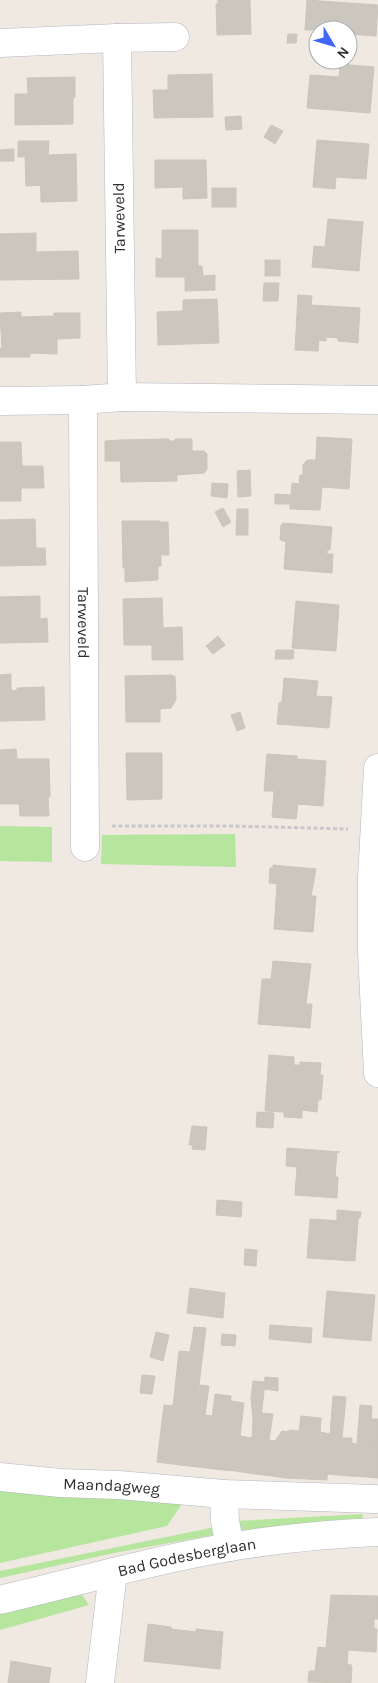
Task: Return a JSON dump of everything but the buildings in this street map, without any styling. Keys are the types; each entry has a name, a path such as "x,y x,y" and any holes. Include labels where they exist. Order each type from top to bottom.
{"street":[{"path":"0,42 175,37"},
{"name":"Tarweveld","path":"117,38 122,398"},
{"path":"0,401 122,398 378,400"},
{"name":"Tarweveld","path":"83,400 84,836"},
{"path":"378,768 373,830 372,915 378,1073"},
{"name":"Maandagweg","path":"0,1477 224,1494 375,1499"},
{"path":"224,1494 225,1521 230,1547"},
{"name":"Bad Godesberglaan","path":"0,1600 113,1572 230,1547 352,1533 378,1532"},
{"path":"100,1683 113,1572"}],"path":[{"path":"84,836 234,826 373,830"}],"green space":[{"path":"0,826 52,827 52,862 0,861"},
{"path":"235,834 236,867 101,864 102,835"},
{"path":"0,1483 186,1498 167,1526 0,1563"},
{"path":"363,1514 362,1520 234,1538 236,1521"},
{"path":"220,1526 214,1535 114,1553 0,1578 0,1571"},
{"path":"80,1592 89,1605 0,1630 0,1612"}]}
